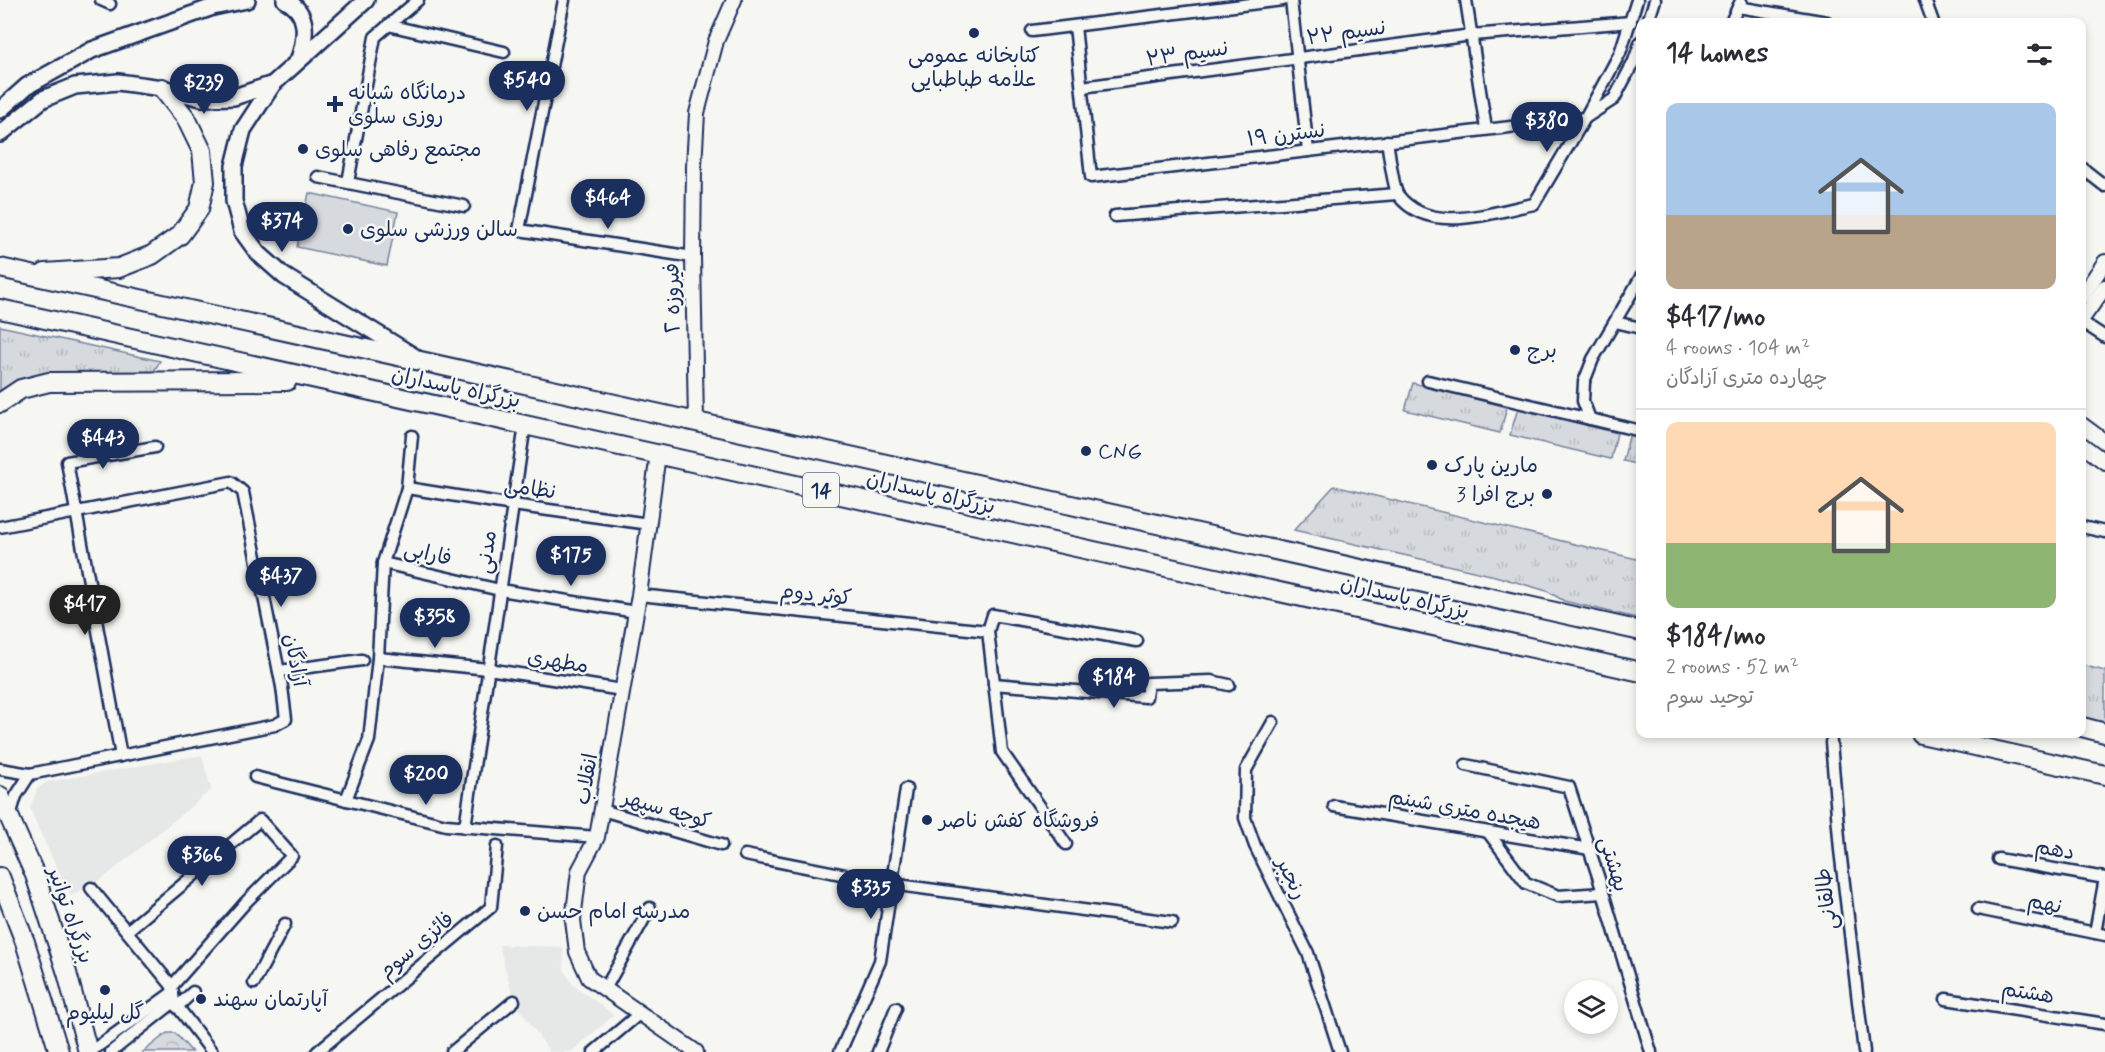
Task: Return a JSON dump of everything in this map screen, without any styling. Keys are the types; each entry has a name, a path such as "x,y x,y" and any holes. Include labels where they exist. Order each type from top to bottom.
{"highway":[{"path":"24,275 119,268 152,255 180,235 199,209 205,182 202,151 186,118 162,88"},
{"name":"بزرگراه پاسداران","path":"0,268 425,364 1636,630"},
{"name":"بزرگراه پاسداران","path":"0,309 1636,671"},
{"path":"0,403 21,389 49,382 321,381"},
{"path":"2086,729 2105,733"},
{"path":"1939,738 2105,775"},
{"name":"بزرگراه توانیر","path":"0,796 34,875 67,972 89,1052"},
{"path":"0,877 5,899 25,942 59,1052"}],"main road":[{"path":"0,110 27,86 92,50 213,7 247,0"},
{"path":"285,0 300,11 305,25 304,44 298,62"},
{"path":"366,0 273,84 243,130 234,166 234,201 242,231 258,253 284,276 425,364"},
{"path":"0,134 43,99 75,86 118,82 162,88 201,98 234,97 273,84"}],"street":[{"path":"348,182 375,37 418,0"},
{"path":"564,0 519,230 693,257"},
{"name":"فیروزه ٢","path":"696,423 693,166 697,113 716,41 734,0"},
{"path":"1032,31 1283,0"},
{"path":"1291,0 1308,150"},
{"path":"1466,0 1485,129"},
{"path":"1387,141 1397,194 1419,214 1457,220 1534,204 1620,53 1637,0"},
{"path":"1649,18 1655,0"},
{"path":"1925,0 1931,18"},
{"path":"1733,18 1739,3 1808,18"},
{"name":"نسیم ۲۲","path":"1298,58 1472,35 1631,22"},
{"path":"388,25 504,52"},
{"path":"1076,26 1082,87"},
{"path":"1585,118 1614,99 1636,55"},
{"name":"نسیم ۲۳","path":"1082,87 1298,58"},
{"name":"نسترن ۱۹","path":"1082,87 1090,177 1585,118"},
{"path":"2086,171 2105,186"},
{"path":"318,177 464,206"},
{"path":"1115,216 1397,194"},
{"path":"2086,290 2105,262"},
{"path":"1590,419 1583,401 1584,382 1593,359 1636,286"},
{"path":"2086,315 2105,287"},
{"path":"1615,322 1636,327"},
{"path":"2086,324 2105,337"},
{"path":"1428,381 1636,429"},
{"name":"مدنی","path":"465,827 525,425"},
{"path":"2086,428 2105,442"},
{"path":"346,800 369,740 378,658 383,563 407,488 412,436"},
{"path":"122,756 67,462 155,447"},
{"path":"2086,448 2105,462"},
{"name":"انقلاب","path":"658,454 639,596 602,810 597,837 579,871 573,920 577,952 589,978 696,1052"},
{"name":"آزادگان","path":"0,526 231,482 243,492 279,671 286,719 275,724 30,774 0,770"},
{"name":"نظامی","path":"407,488 649,524"},
{"path":"2086,528 2105,532"},
{"name":"فارابی","path":"383,563 500,590 636,612"},
{"name":"کوثر دوم","path":"639,596 988,631"},
{"path":"1066,844 1002,752 988,631 993,615 1137,640"},
{"name":"مطهری","path":"378,658 488,669 622,690"},
{"path":"279,671 362,660"},
{"path":"994,684 1146,697 1148,683 1211,681 1229,685"},
{"name":"رنجبر","path":"1273,722 1246,770 1245,818 1254,846 1308,953 1340,1052"},
{"name":"طالقانی","path":"1831,742 1840,850 1864,1052"},
{"name":"بهشتی","path":"1467,765 1569,787 1651,1052"},
{"path":"10,818 16,796 30,774"},
{"path":"255,777 446,825 597,837"},
{"path":"840,1052 880,961 906,789"},
{"name":"هیجده متری شبنم","path":"1334,806 1590,849"},
{"name":"کوچه سپهر","path":"602,810 721,844"},
{"path":"111,1052 174,997 246,902 292,856 260,820 127,931"},
{"path":"1488,832 1526,883 1558,896 1603,893"},
{"name":"فائزی سوم","path":"317,1052 491,907 497,846"},
{"path":"746,855 891,884 1172,922"},
{"name":"دهم","path":"1998,859 2105,878"},
{"path":"2100,934 2105,878"},
{"path":"91,888 127,931 212,1052"},
{"path":"605,990 650,908"},
{"name":"نهم","path":"1978,909 2100,934"},
{"path":"254,983 285,924"},
{"path":"89,1052 174,997 193,992"},
{"name":"هشتم","path":"1946,999 2105,1024"},
{"path":"452,1052 514,1002"},
{"path":"878,1052 896,1008"},
{"path":"594,1052 639,1014"}],"shaded area":[{"path":"202,755 211,790 105,877 71,896 30,808 37,789 47,782"},
{"path":"499,945 563,947 564,970 573,985 614,1015 571,1052 550,1052 514,1001"}],"green space":[{"name":"سالن ورزشی سلوی","path":"309,193 398,212 387,266 297,247"},
{"path":"0,326 160,361 150,378 0,394"},
{"path":"1413,383 1507,407 1500,433 1405,410"},
{"path":"1518,408 1617,433 1611,459 1510,435"},
{"path":"1630,433 1636,435 1636,464 1623,461"},
{"path":"1334,486 1636,559 1636,618 1564,601 1547,591 1495,576 1294,530"},
{"path":"2086,666 2105,671 2105,727 2086,723"},
{"path":"167,1033 175,1033 192,1052 143,1052"}],"place":[{"name":"کتابخانه عمومی علامه طباطبایی","path":"974,33"},
{"name":"درمانگاه شبانه روزی سلوی","path":"335,104"},
{"name":"مجتمع رفاهی سلوی","path":"303,149"},
{"name":"سالن ورزشی سلوی","path":"348,229"},
{"name":"برج","path":"1515,350"},
{"name":"CNG","path":"1086,451"},
{"name":"مارین پارک","path":"1432,465"},
{"name":"برج افرا 3","path":"1547,494"},
{"name":"فروشگاه کفش ناصر","path":"927,820"},
{"name":"مدرسه امام حسن","path":"525,911"},
{"name":"گل لیلیوم","path":"105,990"},
{"name":"آپارتمان سهند","path":"201,999"}]}
